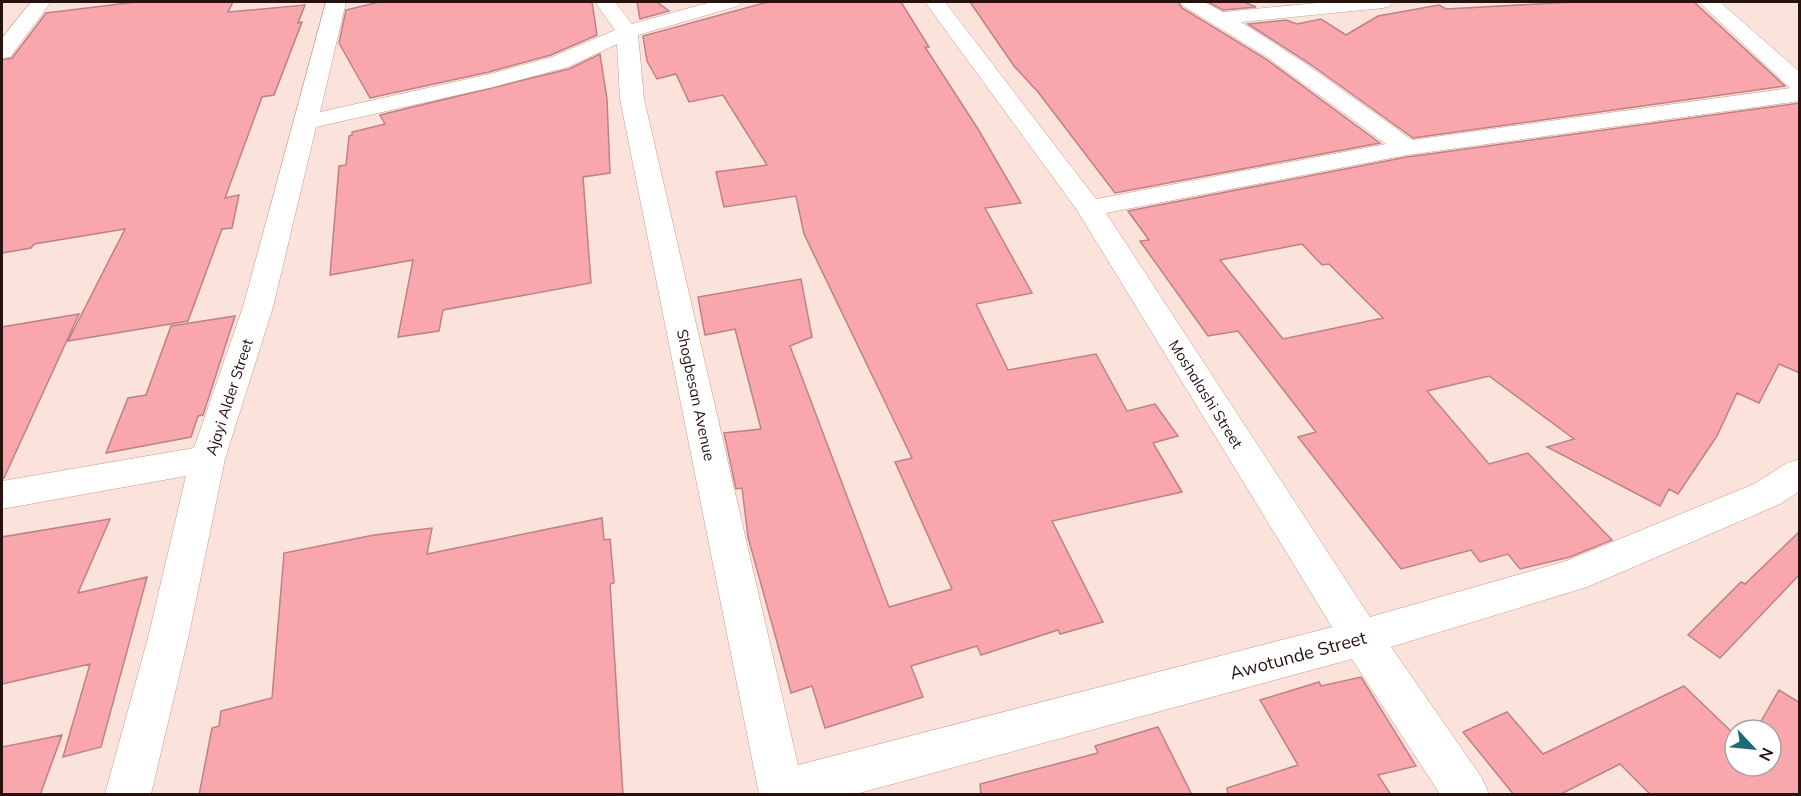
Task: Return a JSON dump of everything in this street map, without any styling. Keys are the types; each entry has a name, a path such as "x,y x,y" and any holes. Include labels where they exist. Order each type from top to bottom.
{"street":[{"path":"2,52 40,2"},
{"name":"Ajayi Alder Street","path":"128,795 169,634 208,459 258,307 336,2"},
{"path":"604,2 627,32"},
{"path":"305,122 493,80 560,62 627,32 731,2"},
{"name":"Moshalashi Street","path":"935,2 1089,208 1361,639 1466,795"},
{"path":"1190,2 1222,18 1282,55 1407,148"},
{"path":"1222,18 1383,2"},
{"path":"1709,2 1800,85"},
{"name":"Shogbesan Avenue","path":"627,32 632,99 781,793"},
{"path":"1089,208 1407,148 1800,94"},
{"path":"2,495 208,459"},
{"name":"Awotunde Street","path":"781,793 1361,639 1573,575 1767,494 1800,473"}],"building":[{"path":"136,2 233,2 228,12 305,5 298,23 302,22 274,95 262,97 225,198 239,195 232,228 222,229 188,321 68,341 125,229 34,244 31,248 2,253 2,60 12,58 46,13"},
{"path":"379,2 592,2 597,35 551,55 489,72 370,98 339,43 346,10"},
{"path":"637,2 657,2 669,11 640,19"},
{"path":"768,2 901,2 929,47 925,47 978,129 1021,203 985,208 1032,293 976,304 1008,370 1096,354 1127,411 1155,404 1178,436 1153,443 1182,492 1052,521 1103,622 1060,634 1058,630 981,655 977,646 911,666 923,697 825,728 812,686 791,693 748,537 742,488 736,489 724,433 761,429 735,329 705,335 698,297 801,279 812,337 790,346 889,607 952,589 895,462 912,458 804,234 796,196 724,207 716,172 767,165 723,95 689,102 676,74 657,79 647,61 643,36"},
{"path":"970,2 1178,2 1182,8 1266,59 1380,143 1115,193 1038,92 1014,66"},
{"path":"1208,2 1244,2 1256,7 1223,10"},
{"path":"1574,2 1694,2 1785,86 1413,138 1310,64 1248,24 1286,20 1297,24 1321,19 1346,35 1378,16 1439,5 1446,9"},
{"path":"600,54 607,99 610,173 583,177 591,283 443,310 439,331 398,337 413,260 330,275 339,166 346,165 349,136 352,132 385,124 380,115 569,69"},
{"path":"1800,103 1800,373 1779,364 1759,403 1737,393 1717,436 1678,494 1669,489 1660,506 1547,447 1574,439 1489,376 1427,391 1489,464 1528,453 1612,540 1570,557 1520,569 1508,554 1480,562 1471,550 1401,569 1298,437 1316,432 1238,331 1208,336 1140,241 1149,240 1128,211 1407,157","holes":["1302,244 1322,265 1329,264 1383,318 1283,339 1220,260"]},
{"path":"79,314 4,478 2,479 2,327"},
{"path":"235,316 203,415 198,416 191,437 106,453 128,398 146,395 171,326"},
{"path":"602,518 604,540 610,539 614,583 610,584 623,795 199,795 212,728 219,726 221,711 272,698 284,553 374,535 432,528 427,554"},
{"path":"110,519 78,593 147,577 101,747 63,757 90,664 2,684 2,537"},
{"path":"1800,531 1800,574 1720,658 1688,635 1741,582 1745,584"},
{"path":"1361,677 1416,766 1378,775 1391,795 1228,795 1227,788 1298,765 1260,700 1319,682 1321,686"},
{"path":"1684,686 1723,723 1723,778 1783,778 1783,718 1763,718 1779,690 1800,703 1800,795 1651,795 1620,764 1559,795 1514,795 1463,732 1507,712 1543,754"},
{"path":"1158,727 1192,795 981,795 980,784 1098,753 1095,746"},
{"path":"62,735 40,795 2,795 2,747"}]}
